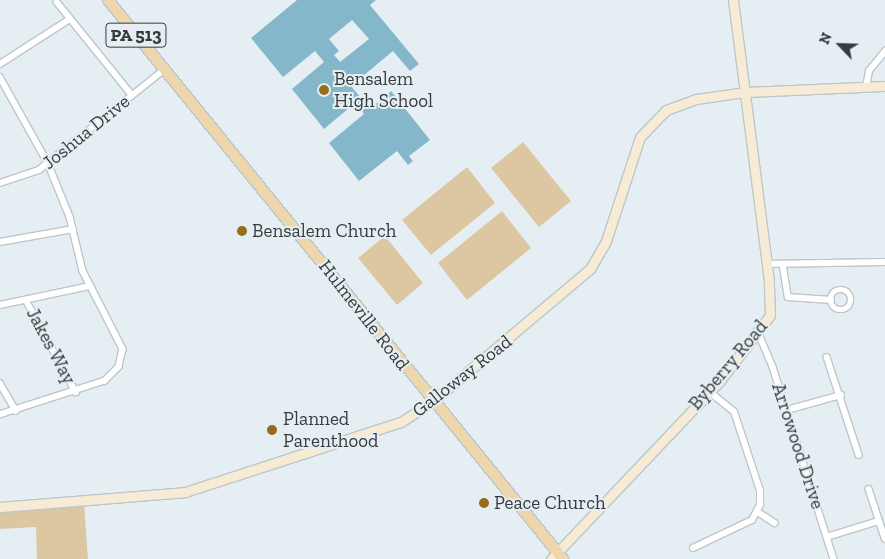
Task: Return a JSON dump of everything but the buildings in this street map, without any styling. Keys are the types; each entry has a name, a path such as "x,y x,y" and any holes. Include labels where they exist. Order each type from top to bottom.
{"main road":[{"name":"Hulmeville Road","path":"108,0 557,557"},
{"name":"Byberry Road","path":"557,557 709,392 759,334 771,309 732,0"},
{"name":"Galloway Road","path":"0,508 121,500 199,489 383,430 411,418 590,269 606,241 640,138 655,118 677,104 745,92 885,86"}],"street":[{"path":"57,2 132,95"},
{"path":"0,64 70,19"},
{"path":"866,87 869,71 885,51"},
{"name":"Joshua Drive","path":"0,183 30,176 165,69"},
{"path":"0,77 48,163 73,229 79,259 90,286 119,338 122,355 112,376 76,392 0,415"},
{"path":"0,242 73,229"},
{"path":"766,264 783,266 885,262"},
{"path":"783,266 785,288 791,299 831,300"},
{"path":"0,305 90,286"},
{"name":"Jakes Way","path":"26,300 76,392"},
{"name":"Arrowood Drive","path":"759,334 787,410 834,559"},
{"path":"828,357 860,455"},
{"path":"0,383 16,411"},
{"path":"693,548 752,520 758,512 760,491 734,412 709,392"},
{"path":"787,410 841,396"},
{"path":"869,489 885,538"},
{"path":"758,512 775,523"},
{"path":"827,537 879,521"}],"shaded area":[{"path":"523,142 571,201 539,227 491,168"},
{"path":"467,167 495,203 431,255 402,220"},
{"path":"502,211 531,248 467,300 438,263"},
{"path":"385,236 423,283 397,305 358,258"},
{"path":"84,503 88,559 37,559 36,527 0,529 0,507"}],"place":[{"name":"Bensalem High School","path":"324,90"},
{"name":"Bensalem Church","path":"242,231"},
{"name":"Planned Parenthood","path":"272,430"},
{"name":"Peace Church","path":"484,503"}]}
